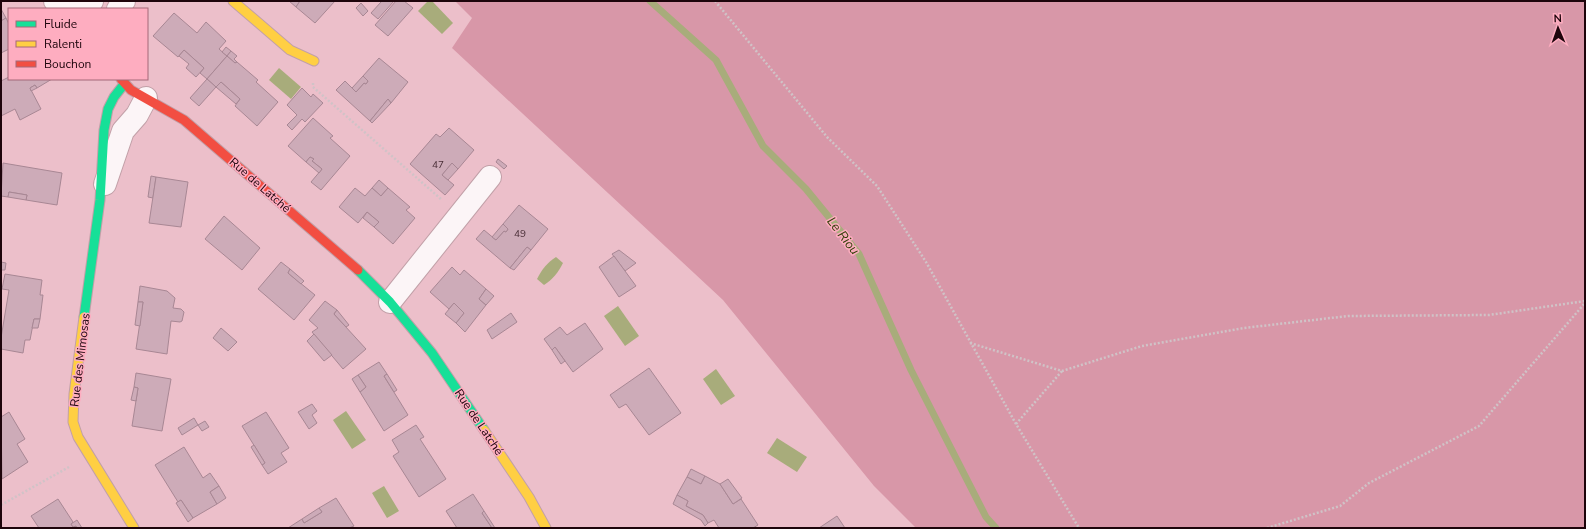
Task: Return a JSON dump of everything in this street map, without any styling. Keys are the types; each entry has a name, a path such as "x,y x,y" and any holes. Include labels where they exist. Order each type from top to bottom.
{"street":[{"path":"80,8 92,1"},
{"path":"233,1 290,50 314,61"},
{"name":"Rue de Latché","path":"123,81 131,90 190,125 344,257 390,302 432,353 530,498 546,528"},
{"name":"Rue des Mimosas","path":"123,81 108,109 104,130 100,200 74,394 73,422 78,437 88,456 134,528"},
{"name":"Rue des Mimosas","path":"100,200 122,131 137,115 146,98"},
{"path":"390,302 490,177"}],"path":[{"path":"715,1 827,137 877,186 926,262 969,342 1016,424 1079,528"},
{"path":"314,61 313,87 459,215"},
{"path":"1016,424 1062,370 1142,346 1244,328 1348,316 1489,315 1585,302"},
{"path":"1267,528 1340,506 1370,483 1479,426 1585,302"},
{"path":"969,342 1062,370"},
{"path":"1,505 88,456"}],"shaded area":[{"path":"428,1 432,1 453,23 442,34 418,11"},
{"path":"455,1 1585,1 1585,528 916,528 874,486 723,300 452,48 472,18"},
{"path":"279,68 301,87 291,99 269,80"},
{"path":"556,257 563,263 555,276 544,285 537,279 545,266"},
{"path":"618,306 639,336 625,346 604,316"},
{"path":"716,369 735,396 721,405 703,379"},
{"path":"346,411 366,440 352,449 333,420"},
{"path":"777,438 807,457 797,472 767,453"},
{"path":"384,486 399,511 387,518 372,493"}],"building":[{"path":"289,1 300,1 296,7"},
{"path":"300,1 335,1 315,23 296,7"},
{"path":"380,1 394,1 378,19 371,13 381,2"},
{"path":"396,1 404,1 413,8 388,36 375,25"},
{"path":"361,3 368,11 363,16 356,8"},
{"path":"1,9 6,18 1,21"},
{"path":"174,13 197,33 206,22 226,41 219,49 227,56 207,79 200,73 204,68 184,50 178,57 153,36"},
{"path":"6,18 8,22 8,50 1,53 1,21"},
{"path":"226,47 231,51 227,56 222,52"},
{"path":"184,50 204,68 196,77 186,68 189,64 179,56"},
{"path":"231,51 237,56 234,59 237,62 235,63 227,56"},
{"path":"227,56 235,63 237,62 258,80 256,82 278,102 257,126 235,106 240,99 221,82 216,87 207,79"},
{"path":"379,58 408,82 391,103 388,99 370,121 336,90 345,81 356,92 364,83 366,84 368,81 363,76"},
{"path":"363,76 368,81 366,84 364,83 356,92 352,88"},
{"path":"8,78 8,80 50,80 37,88 35,85 30,88 41,109 20,120 15,109 1,116 1,81"},
{"path":"207,79 216,87 199,106 190,98"},
{"path":"221,82 240,99 236,104 216,87"},
{"path":"35,85 37,88 31,91 30,88"},
{"path":"302,88 311,97 313,94 323,103 305,122 302,119 292,130 287,125 297,115 287,105"},
{"path":"388,99 391,103 372,123 370,121"},
{"path":"313,118 333,136 330,138 350,156 321,190 311,182 322,169 312,161 314,159 310,157 306,162 288,146"},
{"path":"449,128 474,150 458,169 452,163 442,175 454,185 445,195 410,164 436,134 440,137"},
{"path":"310,157 314,159 312,161 322,169 319,173 306,162"},
{"path":"498,159 507,166 504,169 496,162"},
{"path":"3,163 62,173 57,205 26,200 27,195 9,192 8,197 1,196"},
{"path":"452,163 458,169 448,180 442,175"},
{"path":"151,176 156,177 153,198 148,197"},
{"path":"156,177 188,182 181,227 149,223"},
{"path":"379,180 388,188 381,196 372,188"},
{"path":"355,188 365,196 372,188 381,196 388,188 410,207 406,210 415,218 393,244 374,227 379,222 367,212 358,223 339,207"},
{"path":"9,192 27,195 26,200 8,197"},
{"path":"519,205 548,229 531,250 527,247 510,268 476,239 484,230 496,240 504,231 506,232 508,229 503,224"},
{"path":"367,212 379,222 374,227 363,218"},
{"path":"224,216 260,248 242,270 205,239"},
{"path":"503,224 508,229 506,232 504,231 496,240 492,237"},
{"path":"527,247 531,250 514,270 510,268"},
{"path":"619,250 636,263 625,271 612,254"},
{"path":"614,256 636,286 619,297 599,267"},
{"path":"1,262 6,263 5,270 1,270"},
{"path":"281,262 290,269 288,273 315,295 294,320 258,289"},
{"path":"452,267 460,275 464,270 486,289 479,299 486,305 465,332 456,323 464,313 454,303 449,309 430,292"},
{"path":"290,269 304,281 301,284 288,273"},
{"path":"5,274 42,280 40,295 43,295 40,319 34,319 30,340 25,340 23,353 1,349 1,338 9,290 2,289"},
{"path":"140,286 167,291 175,298 173,308 181,309 184,312 182,321 171,321 167,354 136,349 143,302 138,302"},
{"path":"486,289 494,296 486,305 479,299"},
{"path":"325,301 337,310 334,314 366,349 343,369 312,332 318,328 309,320"},
{"path":"138,302 143,302 140,326 135,325"},
{"path":"454,303 464,313 456,323 445,314"},
{"path":"337,310 349,325 346,327 334,314"},
{"path":"511,313 517,322 492,339 487,330"},
{"path":"34,319 40,319 38,328 32,328"},
{"path":"585,323 603,349 573,372 555,347 552,350 544,339 560,327 567,335"},
{"path":"221,328 237,342 228,351 213,338"},
{"path":"314,334 332,355 324,361 307,341"},
{"path":"555,347 565,361 561,364 552,350"},
{"path":"379,362 387,374 384,376 408,415 384,431 360,392 366,387 358,375"},
{"path":"649,368 681,413 649,435 626,404 619,408 610,395"},
{"path":"136,373 171,379 162,431 132,426 138,388 134,387"},
{"path":"387,374 397,390 394,392 384,376"},
{"path":"358,375 366,387 360,392 352,379"},
{"path":"134,387 138,388 136,401 131,400"},
{"path":"312,404 317,411 312,415 317,423 309,429 298,412"},
{"path":"9,412 25,439 17,444 28,462 2,479 1,417"},
{"path":"266,412 289,448 281,453 287,462 268,474 262,465 265,463 242,426"},
{"path":"194,418 198,425 182,435 178,428"},
{"path":"205,421 209,427 202,431 198,425"},
{"path":"416,425 424,437 420,439 446,479 419,497 393,456 399,452 392,440"},
{"path":"254,445 265,463 262,465 251,447"},
{"path":"184,447 203,478 210,473 219,486 210,492 217,504 193,518 181,500 178,502 155,465"},
{"path":"691,469 705,476 701,484 687,477"},
{"path":"705,476 720,484 733,504 741,499 758,525 753,528 719,528 714,520 708,523 703,515 686,506 688,501 677,495 687,477 701,484"},
{"path":"728,479 742,498 733,504 720,484"},
{"path":"219,486 226,498 217,504 210,492"},
{"path":"473,494 484,511 482,513 492,528 457,528 446,511"},
{"path":"677,495 688,501 686,506 703,515 708,523 705,526 701,520 673,504"},
{"path":"336,498 354,526 349,528 288,528 302,519 304,523 322,512 319,508"},
{"path":"58,499 73,522 71,524 73,527 76,526 77,528 39,528 31,516"},
{"path":"181,500 193,518 188,522 176,503"},
{"path":"319,508 322,512 304,523 302,519"},
{"path":"484,511 495,528 492,528 482,513"},
{"path":"837,516 845,528 819,528"},
{"path":"77,520 82,528 77,528 76,526 73,527 71,524"}],"waterway":[{"name":"Le Riou","path":"650,1 716,60 763,146 806,189 859,254 911,370 986,517 996,528"}],"traffic: fast":[{"path":"84,317 100,200 104,130 108,109 114,97 125,83"},
{"path":"358,270 390,302 432,353 484,430"}],"traffic: slow":[{"path":"233,1 290,50 314,61"},
{"path":"84,317 74,394 73,422 78,437 134,528"},
{"path":"484,430 529,497 546,528"}],"traffic: jam":[{"path":"122,80 131,90 184,120 358,270"}]}
